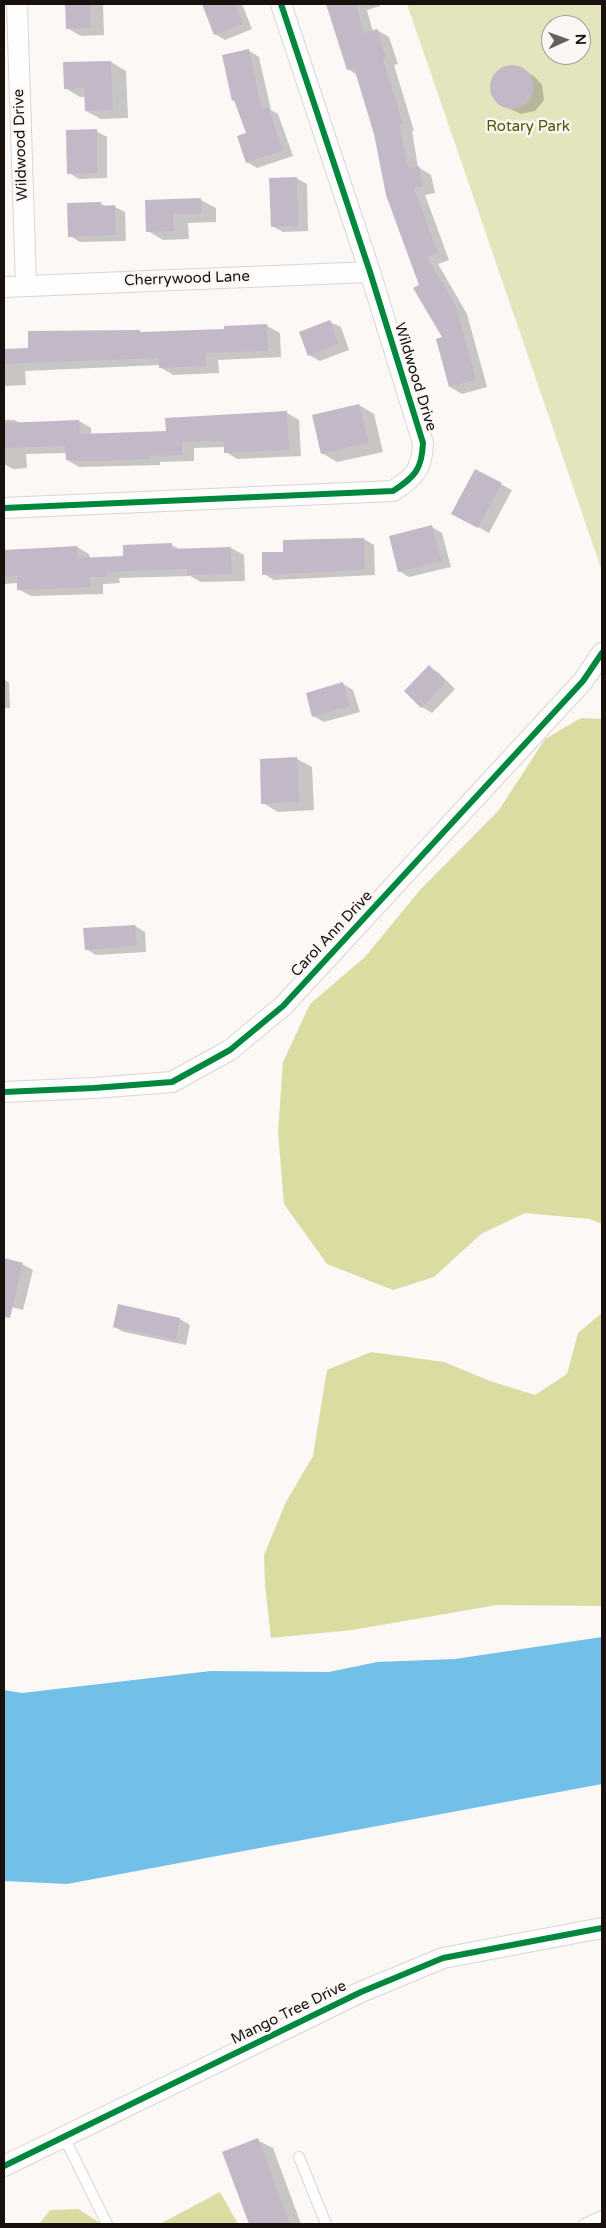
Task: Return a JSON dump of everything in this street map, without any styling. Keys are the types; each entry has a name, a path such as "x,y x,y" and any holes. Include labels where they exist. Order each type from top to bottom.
{"street":[{"name":"Wildwood Drive","path":"17,4 26,286"},
{"name":"Wildwood Drive","path":"4,508 393,491 412,479 422,460 423,443 370,272 281,4"},
{"name":"Cherrywood Lane","path":"4,287 370,272"},
{"name":"Carol Ann Drive","path":"4,1092 172,1082 230,1050 283,1006 583,681 602,653"},
{"name":"Mango Tree Drive","path":"4,2166 361,1992 443,1958 602,1928"}],"lane":[{"path":"64,2137 107,2224"},
{"path":"298,2157 326,2224"},
{"path":"584,2224 602,2216"}],"green space":[{"name":"Rotary Park","path":"407,4 602,4 602,571"},
{"path":"581,718 602,719 602,1224 590,1219 525,1213 481,1234 434,1277 393,1290 327,1264 284,1204 278,1132 283,1062 310,1004 365,957 420,890 499,810 545,739"},
{"path":"602,1313 602,1606 497,1605 352,1630 271,1638 264,1555 286,1502 313,1456 327,1370 371,1352 444,1362 490,1381 535,1395 567,1374 578,1333"},
{"path":"220,2192 238,2224 160,2224"},
{"path":"78,2209 102,2224 39,2224 50,2210"}],"water":[{"path":"602,1637 602,1784 67,1884 4,1881 4,1690 22,1693 211,1671 329,1672 377,1662 455,1659"}],"building":[{"path":"65,4 90,4 91,28 66,29"},
{"path":"202,4 235,4 243,24 214,35"},
{"path":"326,4 356,4 364,33 377,29 386,58 383,59 403,124 400,125 408,168 419,166 423,187 414,188 438,253 427,257 456,306 476,380 449,387 436,339 442,337 413,288 419,285 386,195 374,134 354,68 347,70"},
{"path":"249,49 262,109 268,107 283,150 246,163 237,136 246,133 234,100 232,101 222,55"},
{"path":"111,61 113,110 85,111 84,88 64,89 63,62"},
{"path":"512,65 524,69 530,75 534,87 530,99 524,105 512,109 500,105 494,99 490,87 494,75 500,69"},
{"path":"97,129 97,173 67,174 66,130"},
{"path":"297,177 298,226 271,227 269,178"},
{"path":"201,198 202,214 173,214 174,231 146,232 145,200"},
{"path":"101,202 101,206 115,205 116,235 68,237 67,203"},
{"path":"330,320 339,344 308,356 299,332"},
{"path":"267,324 268,351 206,353 206,366 159,368 159,358 4,364 4,349 28,348 28,331 140,330 140,332 224,329 224,326"},
{"path":"359,404 369,443 321,454 312,415"},
{"path":"287,411 289,450 224,453 224,441 182,442 182,455 149,456 149,459 97,461 66,460 65,446 4,448 4,423 79,420 80,434 166,431 165,418"},
{"path":"475,469 502,483 478,528 451,514"},
{"path":"432,525 441,561 398,572 389,536"},
{"path":"364,538 365,570 262,575 262,552 283,552 283,540"},
{"path":"172,543 172,549 231,547 232,574 187,575 187,569 107,572 107,577 90,577 91,587 17,590 17,576 4,577 4,550 77,546 78,558 123,556 123,545"},
{"path":"429,665 446,682 421,708 404,691"},
{"path":"343,682 350,706 312,717 306,693"},
{"path":"297,757 299,802 261,804 260,759"},
{"path":"135,925 137,946 85,950 83,928"},
{"path":"4,1258 23,1263 10,1318 4,1317"},
{"path":"118,1304 180,1318 176,1340 113,1327"},
{"path":"258,2138 290,2224 249,2224 222,2152"}],"cycle path":[{"path":"4,508 393,491 416,472 421,460 423,443 370,272 281,4"},
{"path":"4,1092 172,1082 230,1050 283,1006 583,681 602,653"},
{"path":"4,2166 361,1992 443,1958 602,1928"}]}
